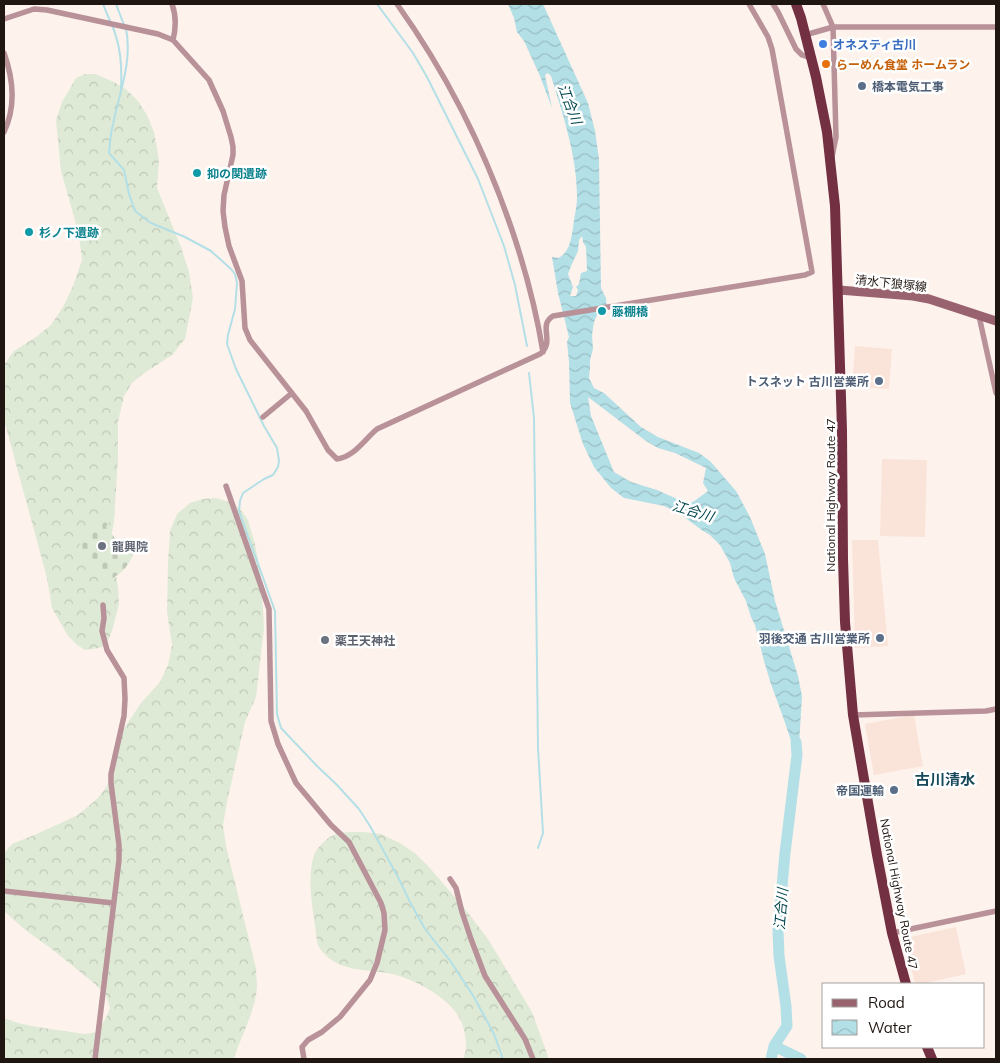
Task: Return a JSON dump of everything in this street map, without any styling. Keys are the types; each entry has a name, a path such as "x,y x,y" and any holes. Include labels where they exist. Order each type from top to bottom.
{"highway":[{"name":"National Highway Route 47","path":"796,4 811,58 827,132 836,206 842,430 842,559 853,715 892,933 906,983"}],"main road":[{"name":"清水下狼塚線","path":"839,290 929,299 996,321"}],"street":[{"path":"172,4 175,22 173,40"},
{"path":"396,4 415,29 454,95 477,140 498,190 523,264 539,327 543,352"},
{"path":"4,19 37,6 47,10 158,34 173,40 209,80 232,137 232,156 224,194 223,211 229,246 242,281 245,328 250,340 306,411 328,450 337,459 358,448 377,428 540,354 546,347 547,320 553,316 810,273 812,270 772,50 768,37 749,4"},
{"path":"773,4 796,50 811,58"},
{"path":"822,4 833,27 836,137 830,164"},
{"path":"805,35 833,27 996,27"},
{"path":"4,52 11,75 12,95 8,122 4,132"},
{"path":"979,316 996,393"},
{"path":"263,417 292,393"},
{"path":"226,486 269,609 271,721 278,744 296,783 331,825 349,842 381,903 384,913 385,930 377,963 370,980 340,1017 322,1032 308,1040 302,1047 304,1059"},
{"path":"95,1059 119,860 119,845 110,783 126,699 124,678 107,650 102,631 104,618 102,605"},
{"path":"853,715 986,711 996,709"},
{"path":"450,879 456,888 462,912 485,976 525,1039 533,1059"},
{"path":"4,892 113,903"},
{"path":"892,933 996,912"}],"shaded area":[{"path":"855,346 892,349 889,389 852,387"},
{"path":"882,459 927,460 925,537 880,536"},
{"path":"852,540 878,540 888,646 855,648"},
{"path":"914,715 923,766 874,775 865,724"},
{"path":"956,927 966,974 926,983 915,983 905,938"}],"green space":[{"path":"85,74 95,74 127,90 138,101 147,115 154,132 159,160 157,188 181,247 189,272 193,298 185,339 172,355 132,383 124,396 118,422 114,522 110,543 119,604 106,645 85,650 68,636 52,608 47,578 4,420 4,365 14,351 51,325 63,307 82,260 79,235 61,171 56,120 62,102 76,78"},
{"path":"216,498 232,503 241,510 248,520 261,576 264,628 256,697 245,722 223,825 226,846 256,968 257,987 254,1006 234,1059 4,1059 4,1018 37,1027 85,1034 96,1032 106,1018 110,1008 106,995 95,984 24,929 4,911 4,853 12,844 78,815 98,798 107,786 112,758 118,740 141,703 160,682 168,665 172,645 167,612 170,531 177,514 190,503"},
{"path":"104,511 111,520 106,527 122,547 130,541 134,553 124,570 107,581 79,545"},
{"path":"362,832 381,834 400,843 416,854 465,909 488,939 532,1012 549,1059 463,1059 466,1043 463,1026 453,1008 436,994 415,982 396,975 345,967 330,959 322,951 317,940 311,890 311,872 314,855 323,843 334,835"}],"water":[{"path":"508,4 543,4 588,103 595,131 599,159 601,288 606,298 607,309 597,315 594,322 589,378 594,388 604,393 641,427 658,437 699,453 710,461 736,491 750,517 765,554 775,601 798,676 802,696 798,761 771,684 755,625 746,601 734,578 730,563 720,545 710,535 680,514 664,506 624,498 611,488 594,467 583,444 570,403 567,342 569,337 558,293 552,257 559,258 563,255 571,240 577,201 575,166 551,76 548,73 545,75 552,108 524,41 517,32","holes":["582,236 586,247 587,271 581,273 579,284 576,287 578,290 576,296 570,296 573,287 568,274","588,397 646,441 706,468 703,483 708,491 693,502 684,502 657,490 631,482 614,472 591,416"]}],"waterway":[{"path":"103,4 110,21"},
{"path":"116,4 124,25"},
{"path":"377,4 413,53 427,77 478,179 504,246 515,285 527,346"},
{"path":"112,25 120,57 121,89"},
{"path":"126,29 128,54 111,132 109,153 124,170 135,211 151,223 185,237 211,251 235,274 237,283 235,309 227,344 236,369 277,448 278,467 273,475 243,493 239,511 275,611 277,714 281,728 359,809 425,929 451,962 474,997 494,1034 503,1059"},
{"path":"529,373 534,418 538,748 543,833 538,848"},
{"name":"江合川","path":"771,1059 774,1046 787,1026 778,931 797,755 796,742"},
{"path":"774,1046 801,1059"}],"place":[{"name":"オネスティ古川","path":"823,44"},
{"name":"らーめん食堂 ホームラン","path":"826,64"},
{"name":"橋本電気工事","path":"862,86"},
{"name":"抑の関遺跡","path":"197,173"},
{"name":"杉ノ下遺跡","path":"29,232"},
{"name":"藤棚橋","path":"602,311"},
{"name":"トスネット 古川営業所","path":"879,381"},
{"name":"龍興院","path":"102,546"},
{"name":"羽後交通 古川営業所","path":"880,638"},
{"name":"薬王天神社","path":"325,640"},
{"name":"帝国運輸","path":"894,790"}],"district":[{"name":"古川清水","path":"945,779"}]}
